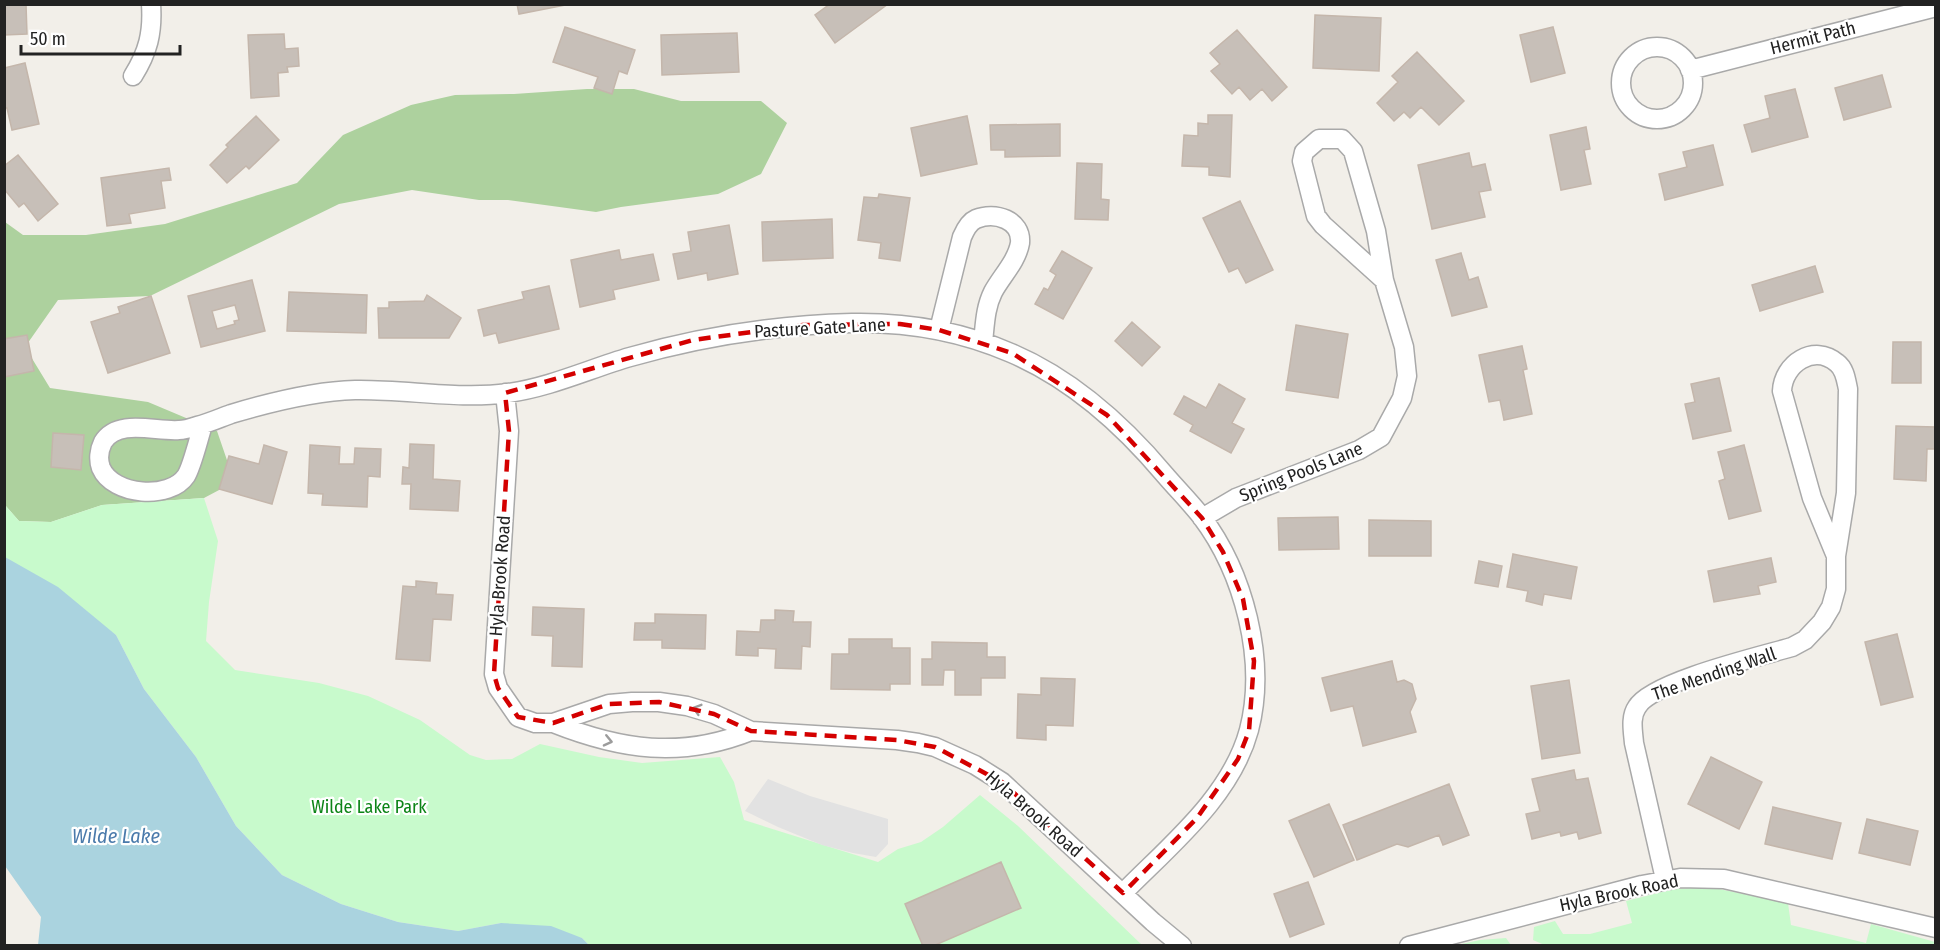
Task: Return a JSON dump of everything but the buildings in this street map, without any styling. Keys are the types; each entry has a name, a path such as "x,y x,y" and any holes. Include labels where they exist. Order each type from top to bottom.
{"street":[{"path":"132,76 145,57 152,17 151,4"},
{"name":"Hermit Path","path":"1690,69 1935,7"},
{"path":"1651,48 1667,49 1679,55 1690,69 1693,85 1691,96 1678,113 1667,118 1643,117 1629,108 1623,97 1621,79 1626,64 1635,55 1651,48"},
{"name":"Spring Pools Lane","path":"1202,518 1236,498 1359,450 1382,437 1402,398 1407,376 1404,347 1384,280 1376,231 1353,151 1342,139 1319,139 1304,152 1302,161 1316,216 1384,280"},
{"path":"939,330 966,227 975,219 1001,218 1013,222 1019,231 1020,244 993,293 987,309 983,342"},
{"name":"Pasture Gate Lane","path":"203,424 189,473 178,485 169,489 127,490 112,483 102,471 99,459 100,447 114,432 126,428 181,430 299,397 349,390 400,390 464,395 505,393 542,387 625,358 693,340 752,330 803,325 900,324 939,330 1012,353 1037,366 1083,396 1107,415 1140,446 1202,518 1223,552 1232,573 1243,599 1250,630 1254,660 1254,688 1249,731 1238,759 1221,788 1197,818 1123,893"},
{"name":"The Mending Wall","path":"1665,879 1634,743 1632,726 1635,708 1641,700 1663,687 1792,647 1814,632 1832,607 1836,589 1836,556 1846,493 1848,389 1845,374 1838,363 1814,355 1794,364 1782,381 1782,391 1812,498 1836,556"},
{"name":"Hyla Brook Road","path":"505,393 509,431 494,674 498,688 518,717 535,723 553,723 609,704 659,702 687,706 714,714 751,731 897,740 935,747 975,765 1002,782 1153,922 1182,945"},
{"name":"Hyla Brook Road","path":"553,723 609,742 659,749 712,744 751,731"},
{"name":"Hyla Brook Road","path":"1409,945 1665,879 1707,877 1935,928"}],"highlighted area":[{"path":"900,324 939,330 1012,353 1107,415 1202,518 1223,552 1243,599 1254,661 1249,731 1238,759 1197,818 1123,893 1002,782 935,747 897,740 751,731 714,714 659,702 609,704 553,723 518,717 498,688 494,674 509,431 505,393 693,340 803,325"}],"green space":[{"path":"634,89 681,101 761,101 787,123 761,174 718,194 596,212 508,200 479,200 412,190 339,204 150,296 58,300 25,347 50,388 148,402 217,431 229,466 221,489 204,498 102,505 51,522 19,521 5,505 5,222 23,235 86,235 165,224 297,183 343,135 411,105 455,95"},
{"name":"Wilde Lake Park","path":"204,498 218,541 206,641 235,670 319,683 368,696 420,720 470,755 486,760 512,759 540,744 599,757 642,763 720,757 734,782 744,820 878,862 898,849 921,842 943,827 980,795 1018,826 1142,945 589,945 582,938 501,923 458,931 398,922 341,904 282,875 236,826 196,757 144,689 116,635 5,557 5,505 19,521 51,522 102,505"},
{"path":"1674,889 1719,889 1788,903 1791,925 1866,943 1871,924 1935,942 1935,945 1547,946 1533,940 1534,927 1555,921 1563,934 1590,934 1632,923 1626,901"},
{"path":"1506,938 1511,945 1457,945 1480,940"}],"shaded area":[{"path":"768,779 810,796 888,819 888,844 876,857 853,853 822,845 745,811"}],"water":[{"name":"Wilde Lake","path":"5,557 58,587 116,635 144,689 196,757 236,826 282,875 341,904 398,922 458,931 501,923 551,926 582,938 589,945 38,945 41,917 5,866"}]}
